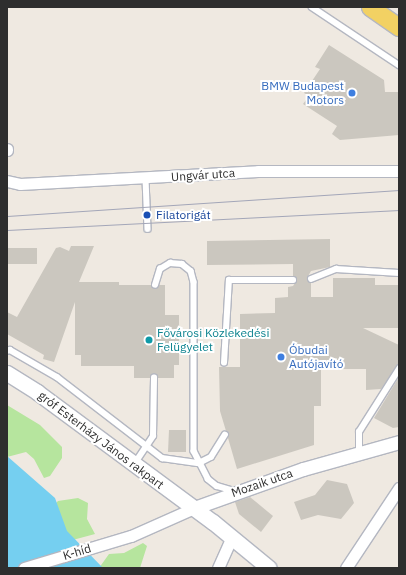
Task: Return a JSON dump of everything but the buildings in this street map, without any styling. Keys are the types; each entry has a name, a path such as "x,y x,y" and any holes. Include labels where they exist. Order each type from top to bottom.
{"main road":[{"path":"370,7 399,27"},
{"name":"gróf Esterházy János rakpart","path":"7,373 43,397 194,508 269,568"}],"street":[{"name":"Ungvár utca","path":"7,181 20,184 146,179 258,171 399,171"},
{"name":"Mozaik utca","path":"131,536 194,508 236,492 359,453 399,445"},
{"path":"346,568 399,488"},
{"name":"K-híd","path":"24,568 131,536"},
{"path":"218,568 232,538"}],"lane":[{"path":"312,7 399,64"},
{"path":"146,179 148,229"},
{"path":"155,285 160,268 170,263 182,264 190,271 194,282 194,452 208,479 217,486 236,492"},
{"path":"311,279 336,269 399,273"},
{"path":"224,363 229,280 293,280"},
{"path":"7,351 10,350 44,370 162,458 199,463 212,456 225,435"},
{"path":"359,453 358,432 399,369"},
{"path":"133,464 148,447 154,436 154,378"}],"green space":[{"path":"7,405 40,425 62,447 62,458 50,476 44,478 34,459 26,452 7,457"},
{"path":"78,498 88,503 87,519 95,534 69,541 51,508 58,501"},
{"path":"143,543 147,546 140,568 99,568 109,554 124,553"}],"water":[{"path":"7,456 55,498 67,531 103,568 7,568"}],"tram line":[{"path":"7,216 399,190"},
{"path":"7,230 399,210"}],"place":[{"name":"BMW Budapest Motors","path":"352,93"},
{"name":"Filatorigát","path":"147,215"},
{"name":"Fővárosi Közlekedési Felügyelet","path":"149,340"},
{"name":"Óbudai Autójavító","path":"281,357"}]}
